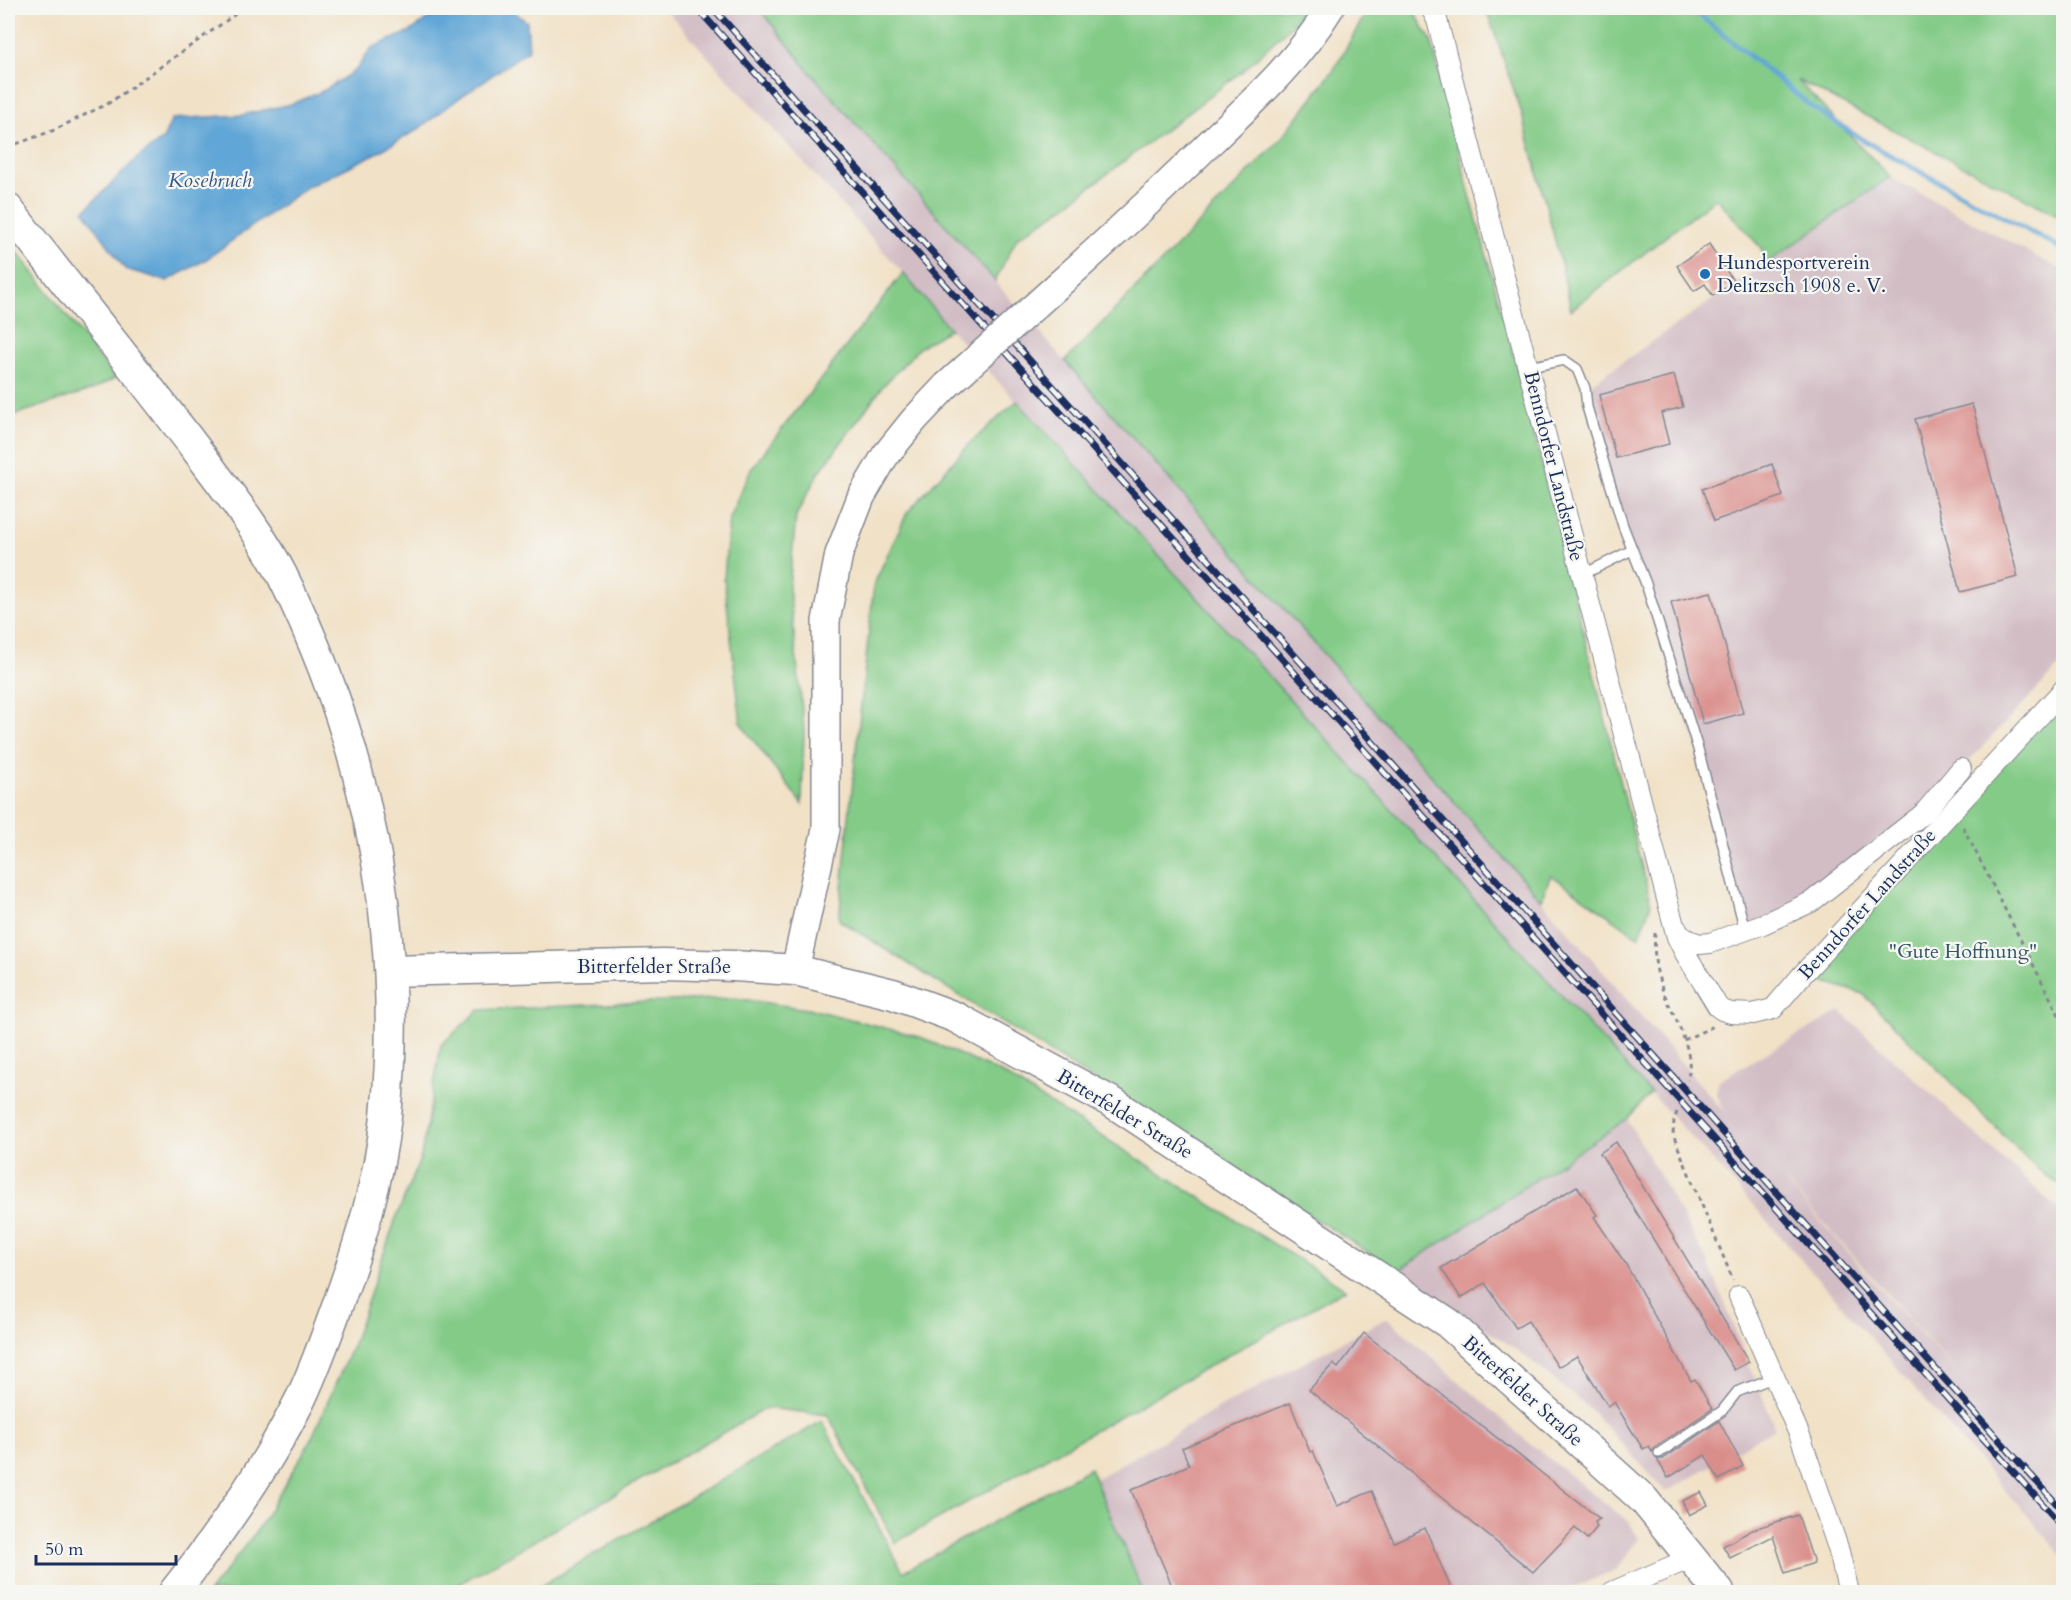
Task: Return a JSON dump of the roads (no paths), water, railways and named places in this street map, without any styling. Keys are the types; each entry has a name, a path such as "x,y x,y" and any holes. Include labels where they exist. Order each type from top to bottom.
{"main road":[{"path":"795,970 826,829 826,621 839,554 861,497 885,456 946,386 1141,211 1272,82 1316,32 1330,8"},
{"path":"8,209 184,434 240,509 281,573 325,672 349,739 379,873 390,971 390,1043 386,1119 367,1214 352,1266 302,1395 237,1509 174,1593"},
{"name":"Bitterfelder Straße","path":"390,971 663,964 795,970 893,994 955,1017 1115,1104 1449,1323 1644,1500 1719,1593"}],"street":[{"name":"Benndorfer Landstraße","path":"1431,8 1440,32 1674,926 1685,952 1718,1007 1731,1013 1753,1014 1773,1009 2064,689"},
{"name":"Benndorfer Landstraße","path":"1674,926 1680,935 1700,944 1710,943 1812,902 1924,813 1961,769"},
{"path":"1739,1296 1800,1436 1838,1548 1850,1593"},
{"path":"1612,1593 1691,1558"}],"lane":[{"path":"1528,367 1564,360 1577,369 1585,388 1587,407 1698,749 1745,930"},
{"path":"1582,575 1632,550"},
{"path":"1659,1454 1722,1411 1737,1392 1775,1377"}],"water":[{"name":"Kosebruch","path":"444,8 509,8 527,22 529,50 417,130 373,155 307,187 205,260 167,281 125,269 84,211 137,158 163,139 172,119 242,115 291,104 325,90 356,70 371,48 409,32"}],"waterway":[{"path":"1691,8 1812,107 1866,142 2064,250"}],"railway":[{"path":"697,8 987,331"},
{"path":"713,8 996,323"},
{"path":"1015,344 2064,1512"},
{"path":"1006,352 2064,1528"}],"place":[{"name":"Hundesportverein Delitzsch 1908 e. V.","path":"1705,274"}],"park label":[{"name":"\"Gute Hoffnung\"","path":"1963,951"}]}
